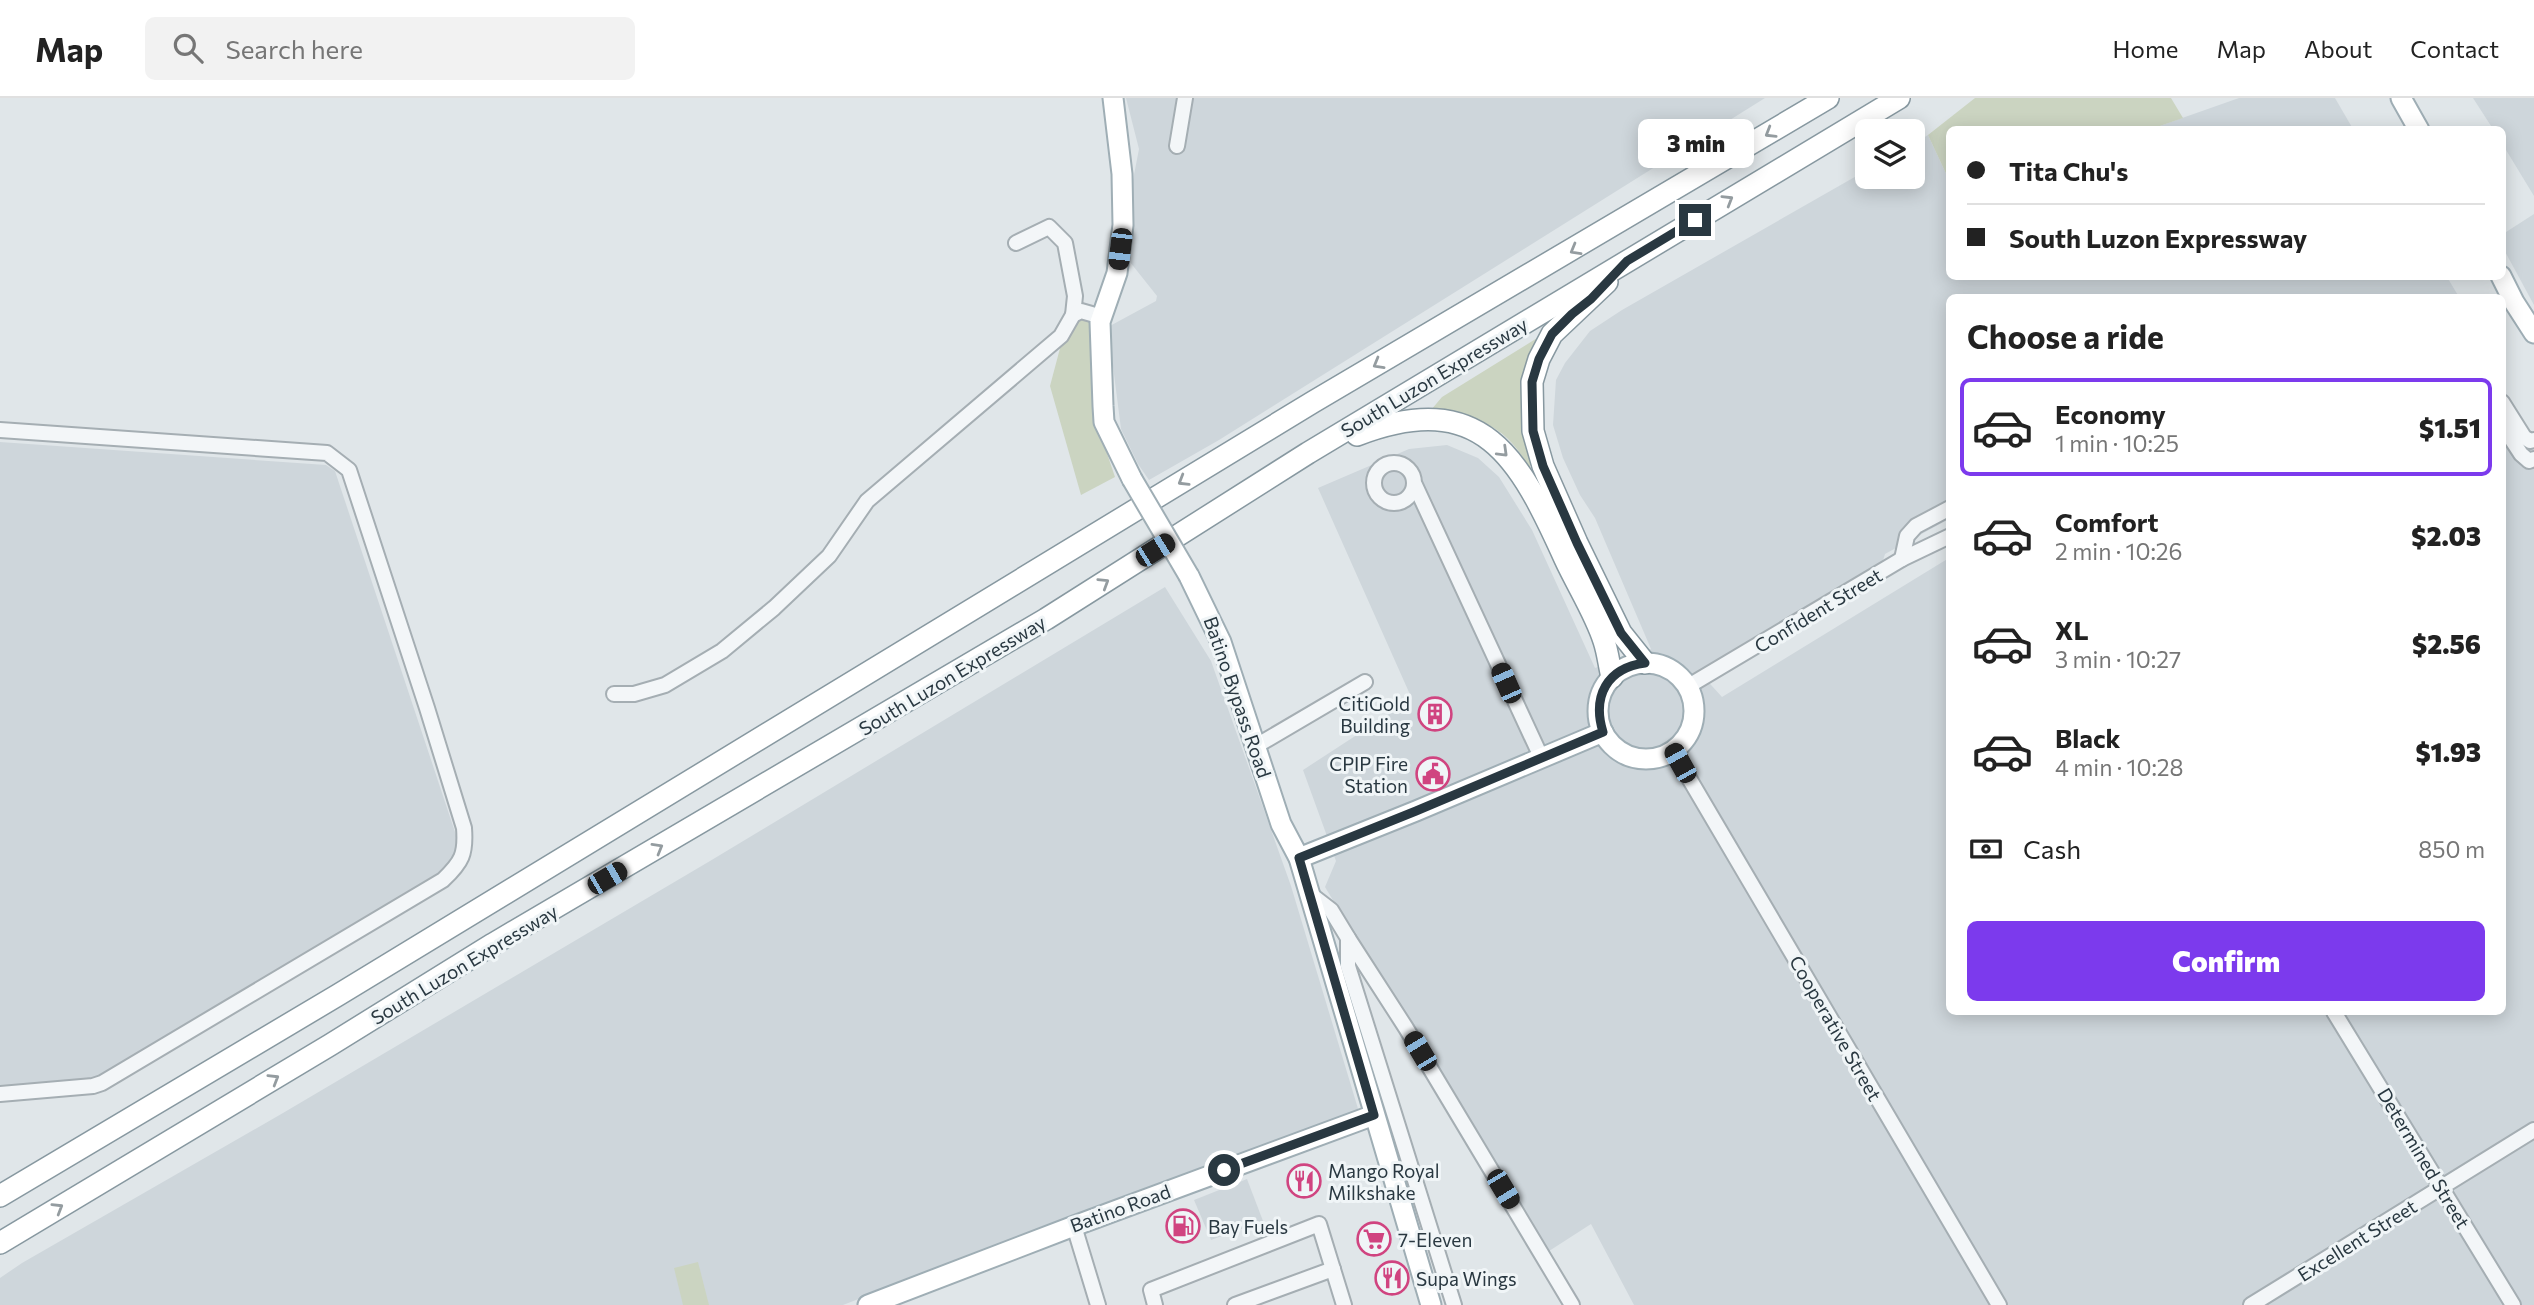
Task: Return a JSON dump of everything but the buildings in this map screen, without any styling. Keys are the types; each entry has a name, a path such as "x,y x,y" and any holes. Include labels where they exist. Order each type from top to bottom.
{"highway":[{"name":"South Luzon Expressway","path":"0,1196 338,995 1313,402 1594,239 1828,98"},
{"name":"South Luzon Expressway","path":"0,1243 493,944 1046,619 1308,453 1899,98"},
{"path":"1627,261 1591,299 1552,334 1539,359 1532,382 1531,407 1533,431 1543,466 1577,543 1621,633 1645,663"},
{"path":"1308,453 1387,424 1424,418 1461,424 1488,438 1512,460 1542,509 1604,639 1612,677"}],"main road":[{"name":"Batino Bypass Road","path":"1113,98 1122,174 1123,225 1117,273 1100,322 1104,422 1132,479 1189,576 1222,642 1282,824 1299,858 1431,1305"},
{"path":"2401,98 2417,126"},
{"path":"2503,280 2534,333"},
{"path":"1645,663 1670,669 1688,687 1693,700 1694,715 1691,729 1684,741 1673,751 1654,758 1634,758 1615,748 1603,732 1599,703 1612,677 1633,665 1645,663"},
{"path":"1299,858 1603,732"},
{"name":"Batino Road","path":"868,1305 1374,1115"}],"street":[{"path":"1177,146 1185,98"},
{"path":"614,694 634,694 665,685 722,652 829,556 867,500 1061,336 1073,316 1075,296 1065,243 1049,227 1016,243"},
{"path":"1073,316 1081,311 1095,316 1100,322"},
{"path":"2506,408 2524,437 2530,441 2534,440"},
{"path":"0,430 327,453 349,470 464,828 465,847 458,866 443,880 102,1083 70,1089 0,1094"},
{"path":"2506,431 2521,454 2529,461 2534,459"},
{"path":"1415,485 1542,759"},
{"path":"1902,559 1907,537 1916,526 1946,510"},
{"name":"Confident Street","path":"1688,687 1902,559 1946,538"},
{"path":"1256,746 1365,682"},
{"name":"Cooperative Street","path":"1673,751 1999,1305"},
{"path":"1309,893 1331,910 1349,937 1572,1305"},
{"path":"1349,937 1349,966 1454,1305"},
{"name":"Determined Street","path":"2336,1015 2513,1305"},
{"name":"Excellent Street","path":"2251,1305 2534,1130"},
{"path":"1155,1305 1151,1290 1319,1224 1344,1305"},
{"path":"1074,1226 1098,1305"},
{"path":"1235,1305 1333,1269"}],"shaded area":[{"path":"1126,98 1765,98 1219,440 1149,480 1121,429 1108,327 1156,301 1157,296 1126,257 1127,211 1139,149"},
{"path":"2239,98 2335,98 2351,126 2160,126"},
{"path":"2473,98 2534,98 2534,196 2506,150 2506,126 2491,126"},
{"path":"1928,135 1946,174 1946,280 2449,280 2457,294 1946,294 1946,521 1885,554 1879,573 1702,675 1722,697 1946,560 1946,1015 2506,1015 2506,422 2522,446 2534,450 2534,1305 1634,1305 1591,1224 1546,1253 1325,887 1336,861 1303,770 1412,699 1318,488 1409,449 1447,445 1478,458 1499,477 1532,530 1595,668 1651,649 1595,518 1580,495 1563,458 1553,425 1556,380 1565,363 1590,331 1855,177 1855,189 1925,189 1925,137"},
{"path":"2534,214 2534,305 2506,253 2506,232"},
{"path":"0,442 326,465 335,471 457,838 451,863 435,879 96,1081 0,1086"},
{"path":"1165,587 1211,661 1291,886 1359,1112 1058,1222 843,1305 0,1305 0,1278 22,1263 283,1113 710,861"},
{"path":"1247,1179 1263,1221 1211,1240 1194,1200"}],"green space":[{"path":"1975,98 2171,98 2183,118 2160,126 1946,126 1946,174 1928,135"},
{"path":"1072,303 1103,316 1095,418 1115,477 1081,495 1050,386"},
{"path":"1542,335 1525,367 1525,406 1533,460 1529,468 1510,441 1489,425 1431,410 1442,397"},
{"path":"698,1262 709,1305 683,1305 674,1268"}],"place":[{"name":"CitiGold Building","path":"1435,714"},
{"name":"CPIP Fire Station","path":"1433,774"},
{"name":"Mango Royal Milkshake","path":"1304,1181"},
{"name":"Bay Fuels","path":"1183,1226"},
{"name":"7-Eleven","path":"1374,1239"},
{"name":"Supa Wings","path":"1392,1278"}],"route":[{"path":"1224,1170 1374,1115 1299,858 1603,732 1599,703 1604,689 1612,677 1622,670 1645,663 1621,633 1543,466 1533,431 1532,382 1539,359 1552,334 1572,314 1591,299 1627,261 1695,220"}]}
